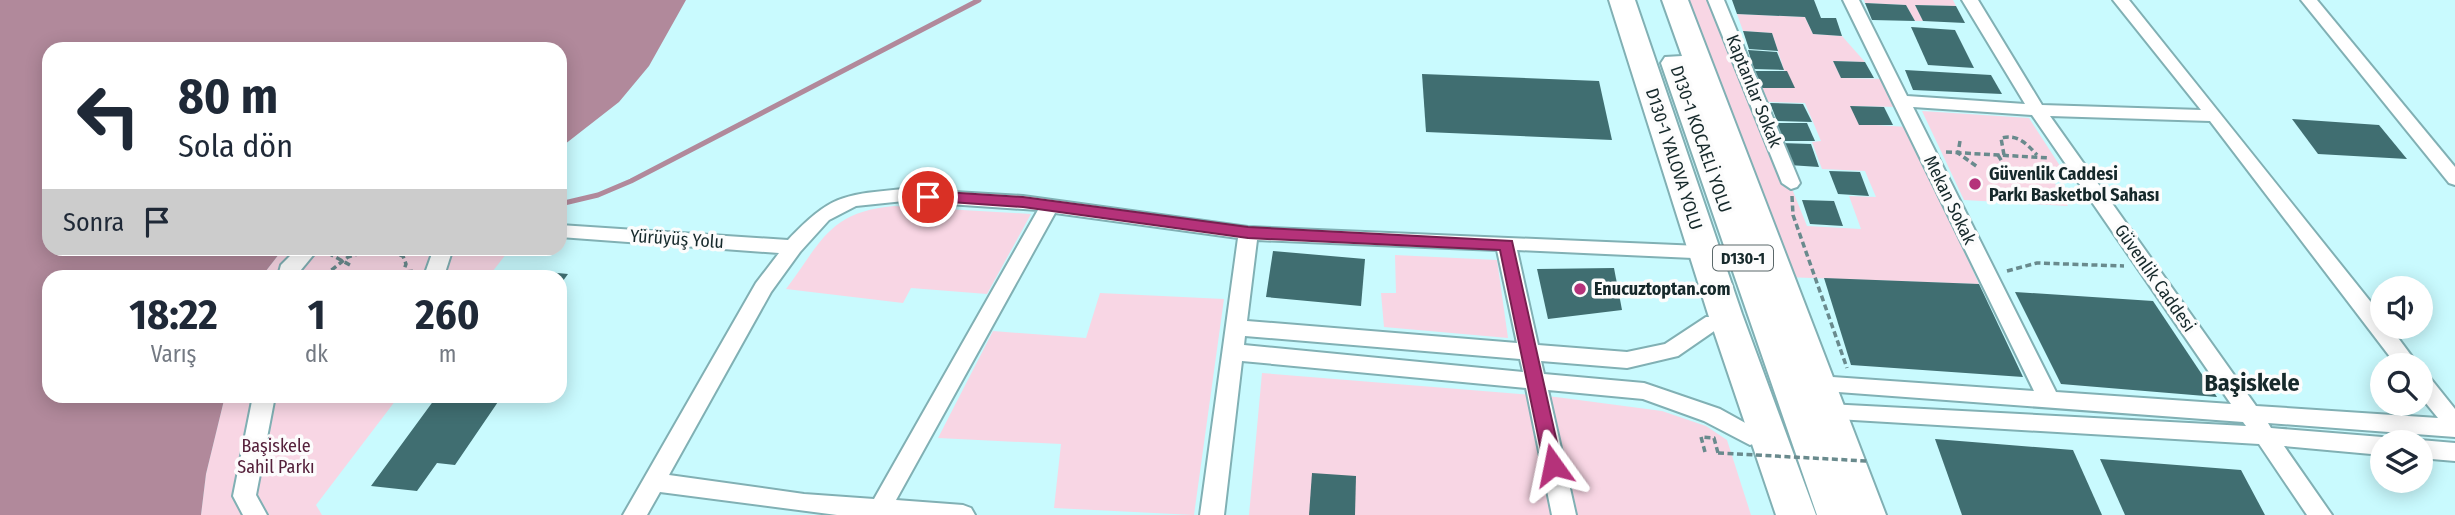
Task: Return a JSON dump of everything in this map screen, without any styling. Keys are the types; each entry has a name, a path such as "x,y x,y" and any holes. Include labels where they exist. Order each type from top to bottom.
{"highway":[{"path":"1606,0 1693,251 1713,323 1776,515"},
{"name":"D130-1 YALOVA YOLU","path":"1622,0 1725,313 1796,515"},
{"name":"D130-1 KOCAELİ YOLU","path":"1653,0 1710,166 1837,515"},
{"path":"1675,0 1866,515"}],"street":[{"name":"Kaptanlar Sokak","path":"1716,0 1791,183"},
{"name":"Mekan Sokak","path":"1851,0 2049,399"},
{"name":"Güvenlik Caddesi","path":"1969,0 2037,110 2320,515"},
{"path":"2121,0 2215,116 2399,353"},
{"path":"2309,0 2455,179"},
{"path":"1901,101 2037,110 2215,116"},
{"path":"635,515 763,288 793,247 822,216 838,205 872,196 1050,206 1248,233 1693,251"},
{"path":"878,512 1050,206"},
{"name":"Yürüyüş Yolu","path":"567,231 793,247"},
{"path":"1212,515 1248,233"},
{"path":"1506,245 1564,515"},
{"path":"288,270 302,256"},
{"path":"1236,328 1611,360 1641,358 1678,347 1713,323"},
{"path":"1232,352 1644,391 1712,415 1750,436"},
{"path":"1823,398 1853,386 2455,427"},
{"path":"2433,397 2455,427"},
{"path":"1823,398 2370,445"},
{"path":"255,515 244,496 263,403"},
{"path":"2433,450 2455,452"},
{"path":"652,482 736,496 878,512 963,515"}],"path":[{"path":"2004,155 2001,138 2012,134 2019,137 2039,157"},
{"path":"1958,153 1960,141"},
{"path":"1926,151 2071,159"},
{"path":"1958,153 1979,168"},
{"path":"1998,155 2009,173"},
{"path":"1793,215 1853,386"},
{"path":"334,256 350,265"},
{"path":"331,270 342,261 357,256"},
{"path":"1992,283 2010,270 2037,263 2146,267"},
{"path":"1705,452 1701,437 1714,438 1718,453 1867,461"}],"green space":[{"path":"1685,0 1716,0 1807,226 1861,229 1849,196 1876,197 1865,171 1822,169 1812,142 1821,141 1805,103 1768,102 1762,88 1794,88 1784,70 1772,33 1743,31 1737,14 1805,17 1813,34 1842,36 1865,62 1833,61 1841,78 1886,79 1899,107 1851,106 1859,124 1908,127 1979,284 1784,277"},
{"path":"1864,0 1953,0 1956,6 1915,5 1923,21 1915,21 1906,5 1865,3"},
{"path":"1922,111 2029,118 2064,172 2049,173 2068,206 1964,200"},
{"path":"894,206 1031,214 987,294 911,288 903,303 786,289 819,243 841,222 872,209"},
{"path":"1395,255 1497,260 1508,338 1384,327 1381,293 1396,293"},
{"path":"278,256 505,256 494,270 267,270"},
{"path":"1100,293 1224,299 1194,515 1054,508 1061,444 938,438 993,331 1086,338"},
{"path":"1262,373 1556,397 1662,411 1706,426 1727,440 1751,515 1249,515"},
{"name":"Başiskele Sahil Parkı","path":"223,403 394,403 316,505 322,515 201,515 206,474"}],"shaded area":[{"path":"0,0 686,0 649,66 619,102 567,143 567,42 42,42 42,256 278,256 267,270 42,270 42,403 223,403 206,474 201,515 0,515"}],"building":[{"path":"1732,0 1814,0 1821,18 1836,18 1842,36 1813,34 1805,17 1737,14"},
{"path":"1865,3 1906,5 1915,21 1872,20"},
{"path":"1915,5 1956,6 1965,23 1923,21"},
{"path":"1911,27 1955,30 1974,68 1928,65"},
{"path":"1743,31 1772,33 1778,51 1749,49"},
{"path":"1748,50 1777,52 1784,70 1754,69"},
{"path":"1833,61 1865,62 1874,78 1841,78"},
{"path":"1905,70 1991,75 2002,94 1913,90"},
{"path":"1754,71 1787,71 1795,88 1762,88"},
{"path":"1422,74 1599,81 1612,140 1426,132"},
{"path":"1770,103 1803,104 1812,122 1777,121"},
{"path":"1850,106 1884,107 1893,125 1859,125"},
{"path":"2292,119 2379,125 2407,159 2318,154"},
{"path":"1773,123 1807,123 1815,141 1781,141"},
{"path":"1781,143 1811,144 1819,167 1789,165"},
{"path":"1829,171 1860,172 1869,196 1838,194"},
{"path":"1802,200 1834,201 1843,226 1810,224"},
{"path":"1273,251 1365,259 1361,306 1266,297"},
{"name":"Enucuztoptan.com","path":"1614,268 1622,310 1548,319 1537,269"},
{"path":"1824,278 1979,284 2023,377 1851,365"},
{"path":"2015,292 2153,301 2217,397 2061,384"},
{"path":"432,403 497,403 455,465 437,463 417,491 371,486"},
{"path":"1935,439 2073,450 2102,515 1962,515"},
{"path":"2100,459 2241,470 2265,515 2125,515"},
{"path":"1312,473 1356,476 1355,515 1309,515"}],"waterway":[{"path":"567,202 598,195 631,181 979,0"}],"place":[{"name":"Güvenlik Caddesi Parkı Basketbol Sahası","path":"1975,184"},
{"name":"Enucuztoptan.com","path":"1580,289"}],"district":[{"name":"Başiskele","path":"2252,383"}],"route":[{"path":"928,197 1023,202 1248,233 1506,245 1553,465"}]}
